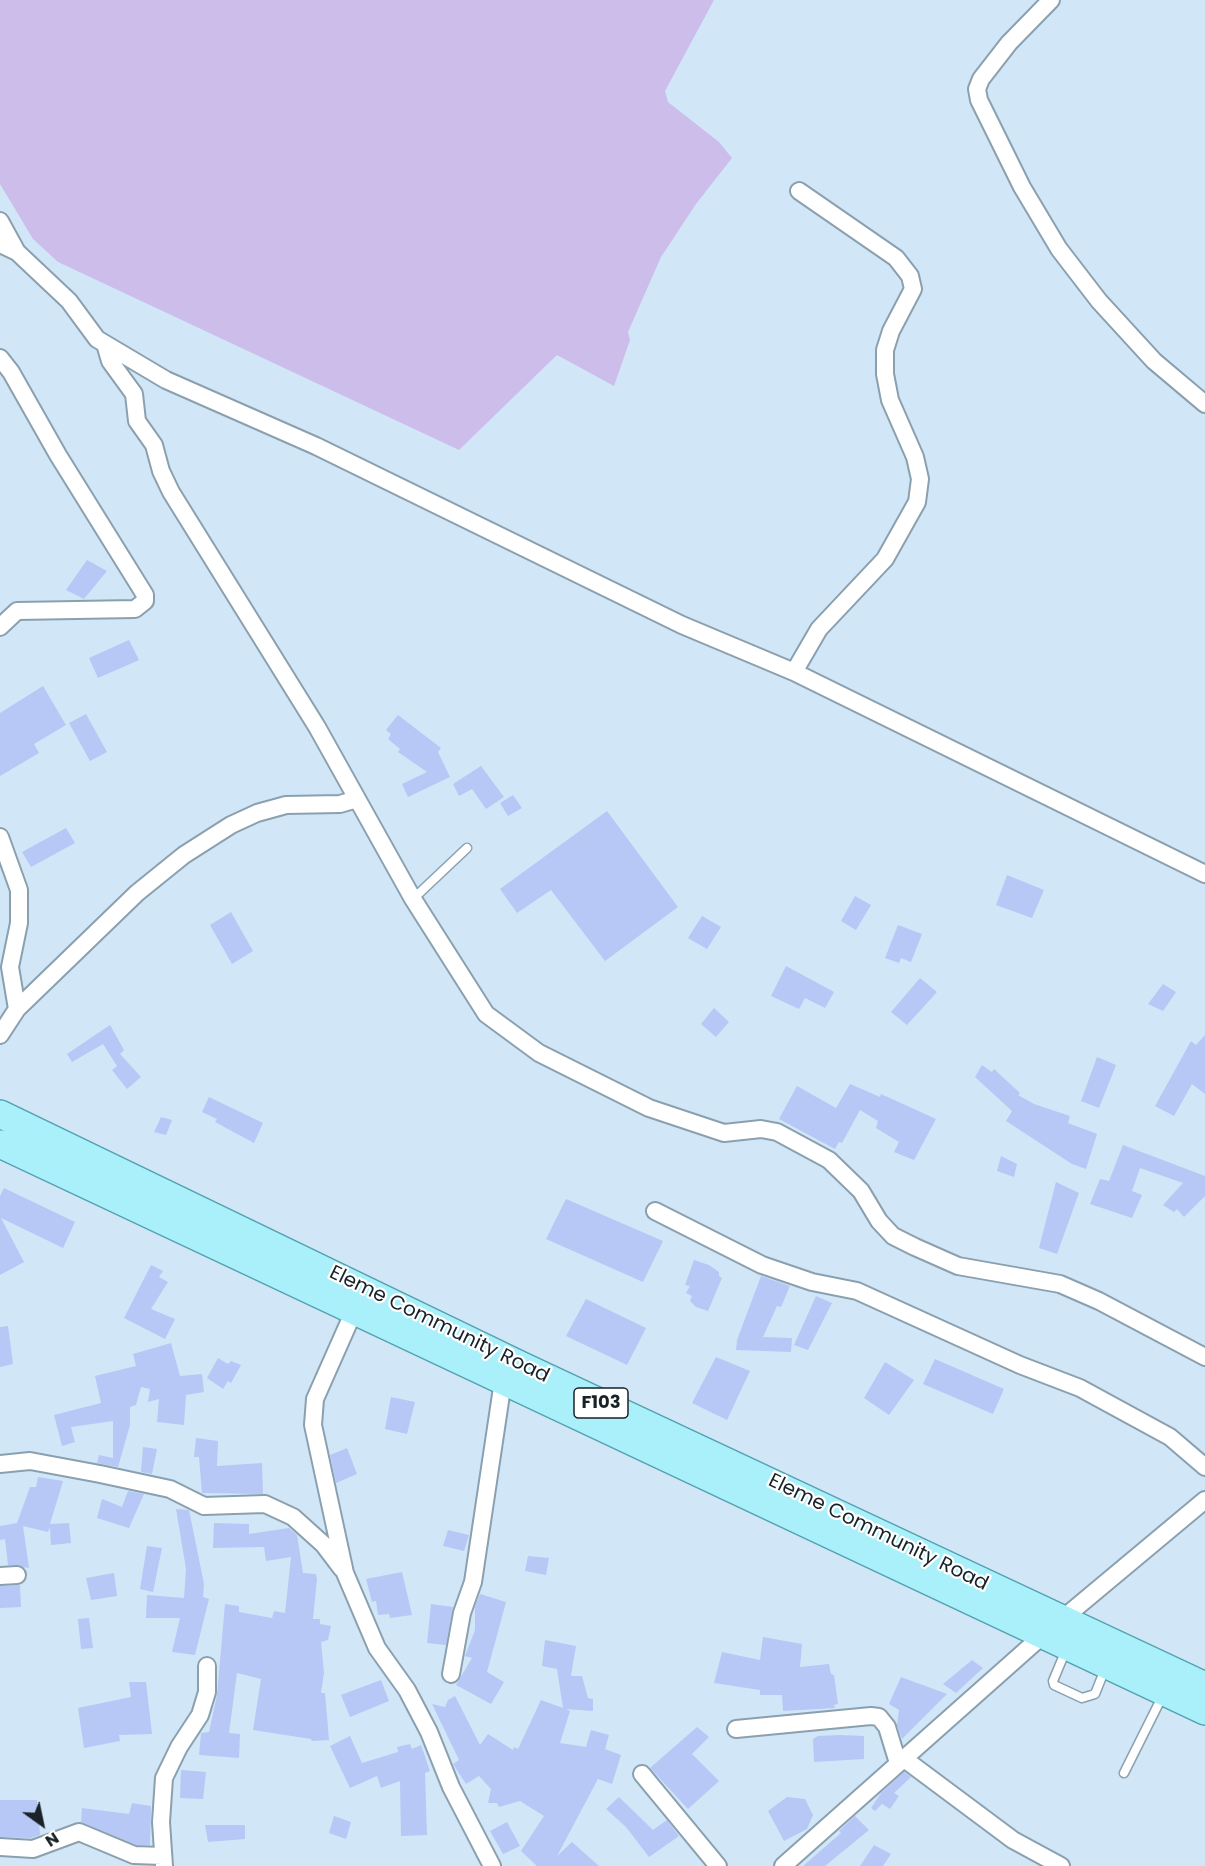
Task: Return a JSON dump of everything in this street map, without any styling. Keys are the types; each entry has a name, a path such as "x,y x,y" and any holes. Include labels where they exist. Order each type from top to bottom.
{"main road":[{"name":"Eleme Community Road","path":"0,1114 522,1366 1052,1628 1067,1648 1205,1711"},
{"name":"Eleme Community Road","path":"0,1144 503,1381 1052,1628 1205,1686"}],"street":[{"path":"1051,0 1009,43 981,79 977,89 979,100 1022,187 1059,249 1099,301 1154,361 1205,404"},
{"path":"794,672 819,628 885,559 917,502 920,479 915,457 890,400 885,374 885,350 891,331 913,289 910,276 897,258 799,191"},
{"path":"0,221 18,252 69,301 88,330 105,344 166,380 316,446 682,625 794,672 1205,874"},
{"path":"0,244 18,252"},
{"path":"105,344 110,361 134,394 137,421 154,445 161,471 171,492 317,727 413,899 486,1014 539,1053 649,1108 724,1133 761,1129 777,1132 829,1160 843,1171 893,1236 958,1266 1060,1284 1099,1301 1205,1357"},
{"path":"0,358 11,372 58,455 145,595 145,601 135,609 17,611 0,627"},
{"path":"0,1035 17,1009 137,893 184,855 231,825 285,805 340,804 357,799"},
{"path":"0,837 19,890 19,923 10,967 17,1009"},
{"path":"655,1211 762,1265 812,1282 857,1291 1020,1365 1080,1388 1170,1437 1205,1467"},
{"path":"354,1311 315,1399 313,1425 345,1573 377,1648 407,1690 429,1732 451,1787 492,1866"},
{"path":"452,1674 462,1613 473,1582 503,1381"},
{"path":"0,1464 30,1461 100,1474 170,1489 204,1506 265,1504 292,1517 323,1544 345,1573"},
{"path":"783,1866 1052,1628 1205,1500"},
{"path":"0,1846 33,1849 79,1832 134,1855 164,1861 161,1822 164,1778 179,1747 200,1715 207,1692 207,1666"},
{"path":"736,1729 879,1717 887,1727 901,1761 1013,1840 1061,1866"},
{"path":"642,1774 718,1866"}],"lane":[{"path":"413,899 467,848"},
{"path":"1067,1648 1053,1681 1054,1685 1082,1698 1095,1694 1107,1666"},
{"path":"1124,1773 1164,1692"}],"shaded area":[{"path":"0,0 714,0 665,91 668,102 719,142 732,158 696,204 661,257 628,332 630,340 614,386 557,355 459,450 58,262 33,239 0,184"}],"building":[{"path":"87,560 107,571 84,599 66,590"},
{"path":"129,640 139,660 98,678 89,658"},
{"path":"43,686 66,725 34,744 39,753 0,776 0,713"},
{"path":"86,714 107,752 90,761 69,723"},
{"path":"398,715 441,748 438,752 450,777 408,797 402,784 427,772 398,752 400,749 388,739 391,734 386,730"},
{"path":"481,766 504,797 486,809 472,789 459,796 453,784"},
{"path":"513,795 522,808 508,816 500,803"},
{"path":"607,811 678,907 605,961 551,890 517,913 500,889"},
{"path":"66,828 75,843 31,867 22,852"},
{"path":"1007,875 1044,890 1032,918 996,905"},
{"path":"855,896 871,905 856,930 841,921"},
{"path":"231,912 253,951 232,964 210,925"},
{"path":"702,916 721,927 707,949 688,938"},
{"path":"898,925 922,934 911,962 901,958 899,963 885,958"},
{"path":"786,966 834,992 825,1008 805,998 799,1009 771,996"},
{"path":"920,978 937,992 907,1025 891,1012"},
{"path":"1163,984 1176,992 1163,1011 1148,1004"},
{"path":"714,1008 729,1022 716,1037 701,1024"},
{"path":"110,1025 124,1050 120,1054 141,1077 127,1089 112,1070 117,1066 103,1044 72,1062 67,1054"},
{"path":"1205,1035 1205,1094 1192,1084 1174,1116 1155,1106 1191,1041 1196,1045"},
{"path":"1097,1057 1116,1065 1099,1108 1081,1101"},
{"path":"982,1065 992,1072 994,1069 1020,1093 1018,1095 1034,1104 1070,1116 1068,1123 1097,1134 1086,1169 1072,1164 1006,1121 1012,1111 975,1077"},
{"path":"850,1084 880,1097 881,1094 936,1119 914,1160 894,1152 899,1142 876,1128 878,1121 860,1110 842,1143 839,1142 835,1149 779,1119 797,1086 836,1108"},
{"path":"209,1097 263,1123 254,1143 215,1122 217,1119 202,1112"},
{"path":"161,1117 172,1120 166,1135 154,1132"},
{"path":"1123,1145 1205,1176 1205,1196 1184,1217 1177,1209 1174,1212 1163,1205 1183,1183 1140,1168 1132,1191 1142,1195 1132,1218 1090,1204 1100,1179 1109,1181"},
{"path":"1001,1156 1017,1164 1014,1177 997,1171"},
{"path":"1056,1182 1079,1193 1057,1254 1039,1248"},
{"path":"4,1188 75,1222 63,1248 1,1218 24,1262 0,1275 0,1196"},
{"path":"566,1199 663,1241 643,1282 546,1239"},
{"path":"694,1260 709,1265 719,1272 722,1278 708,1311 696,1307 690,1301 692,1296 686,1293 690,1286 685,1285"},
{"path":"151,1265 163,1271 159,1277 168,1282 151,1309 175,1319 165,1339 124,1318"},
{"path":"761,1276 790,1286 781,1307 777,1306 763,1337 792,1338 791,1352 736,1350 737,1340"},
{"path":"816,1296 832,1303 808,1350 794,1345"},
{"path":"586,1299 646,1328 627,1365 566,1336"},
{"path":"8,1326 13,1364 0,1367 0,1327"},
{"path":"171,1343 180,1376 202,1374 204,1392 186,1395 184,1425 157,1422 159,1399 148,1402 150,1389 141,1387 136,1405 130,1407 130,1425 118,1467 97,1463 99,1455 113,1458 113,1421 71,1427 75,1442 62,1446 54,1415 101,1403 95,1376 136,1366 133,1354"},
{"path":"716,1357 750,1371 727,1420 692,1403"},
{"path":"218,1358 228,1364 231,1361 241,1365 231,1383 228,1381 223,1389 207,1378"},
{"path":"935,1359 1004,1389 993,1414 923,1384"},
{"path":"885,1362 914,1380 889,1415 864,1398"},
{"path":"391,1397 415,1402 407,1434 385,1429"},
{"path":"196,1438 218,1441 217,1466 262,1463 263,1494 202,1493 199,1457 194,1457"},
{"path":"143,1447 157,1449 152,1474 141,1472"},
{"path":"347,1448 357,1474 336,1483 330,1455"},
{"path":"38,1477 63,1481 50,1524 69,1523 71,1543 51,1545 50,1527 48,1532 23,1526 29,1568 8,1565 5,1539 0,1540 0,1526 17,1523 30,1487 36,1487"},
{"path":"128,1491 144,1494 129,1528 97,1518 102,1499 122,1507"},
{"path":"176,1509 189,1510 204,1584 203,1597 209,1599 195,1655 172,1652 180,1618 146,1618 147,1595 184,1598 186,1569"},
{"path":"214,1523 249,1524 249,1534 289,1528 297,1535 303,1573 316,1574 317,1579 313,1619 320,1619 320,1624 331,1626 328,1640 321,1642 324,1673 321,1693 325,1693 329,1740 312,1741 253,1730 261,1679 237,1673 229,1733 240,1734 239,1758 199,1755 201,1733 209,1732 217,1695 225,1604 239,1606 239,1612 272,1618 274,1611 285,1613 291,1557 266,1561 264,1547 213,1548"},
{"path":"448,1530 469,1535 464,1551 443,1546"},
{"path":"147,1546 162,1548 153,1592 140,1589"},
{"path":"528,1556 549,1558 546,1575 525,1571"},
{"path":"402,1572 412,1615 390,1618 389,1614 378,1615 376,1601 372,1602 366,1579"},
{"path":"114,1573 117,1596 91,1600 86,1578"},
{"path":"20,1585 21,1607 0,1608 0,1586"},
{"path":"480,1594 506,1602 487,1672 504,1682 491,1704 456,1685 472,1658 465,1656 475,1630 475,1607"},
{"path":"431,1604 453,1607 446,1645 427,1643"},
{"path":"89,1618 93,1648 81,1649 78,1619"},
{"path":"763,1637 802,1644 800,1667 829,1664 831,1674 834,1675 838,1704 834,1705 835,1708 783,1711 782,1695 760,1695 760,1690 714,1683 722,1652 760,1660"},
{"path":"545,1640 576,1646 571,1676 582,1676 588,1698 593,1699 593,1711 566,1709 570,1711 560,1743 586,1747 591,1730 609,1735 605,1749 621,1755 612,1784 598,1779 557,1856 572,1842 599,1866 537,1866 521,1851 544,1816 520,1801 499,1807 497,1803 488,1803 491,1789 479,1776 466,1784 453,1764 459,1760 432,1704 445,1707 448,1700 455,1696 480,1745 488,1734 513,1750 514,1747 518,1749 541,1700 563,1708 557,1669 542,1666"},
{"path":"972,1660 983,1668 956,1693 943,1684"},
{"path":"901,1677 947,1694 902,1739 897,1725 899,1710 889,1704"},
{"path":"381,1680 389,1701 350,1717 341,1695"},
{"path":"129,1682 146,1682 152,1734 119,1735 120,1741 84,1748 78,1708 131,1697"},
{"path":"697,1727 709,1737 692,1754 719,1781 688,1809 650,1768"},
{"path":"350,1736 362,1763 398,1752 397,1747 410,1744 412,1749 421,1745 430,1771 425,1773 427,1835 401,1836 400,1781 381,1788 377,1776 350,1788 330,1746"},
{"path":"818,1736 864,1736 864,1759 814,1762 813,1739"},
{"path":"181,1770 206,1772 203,1799 180,1798"},
{"path":"904,1772 911,1777 894,1793 899,1796 890,1809 882,1804 875,1811 871,1808 881,1793"},
{"path":"619,1797 653,1830 667,1820 679,1836 649,1857 626,1827 606,1809"},
{"path":"787,1797 805,1799 813,1815 807,1829 784,1841 768,1811"},
{"path":"0,1800 37,1800 40,1835 31,1838 0,1837"},
{"path":"132,1803 151,1806 150,1845 136,1845 81,1822 82,1808 129,1814"},
{"path":"334,1816 351,1822 346,1839 329,1833"},
{"path":"855,1816 869,1830 825,1866 803,1866 841,1833 839,1831"},
{"path":"507,1822 520,1846 503,1854 490,1831"},
{"path":"205,1825 245,1825 245,1839 208,1842"},
{"path":"874,1845 891,1854 883,1866 860,1866"}]}
